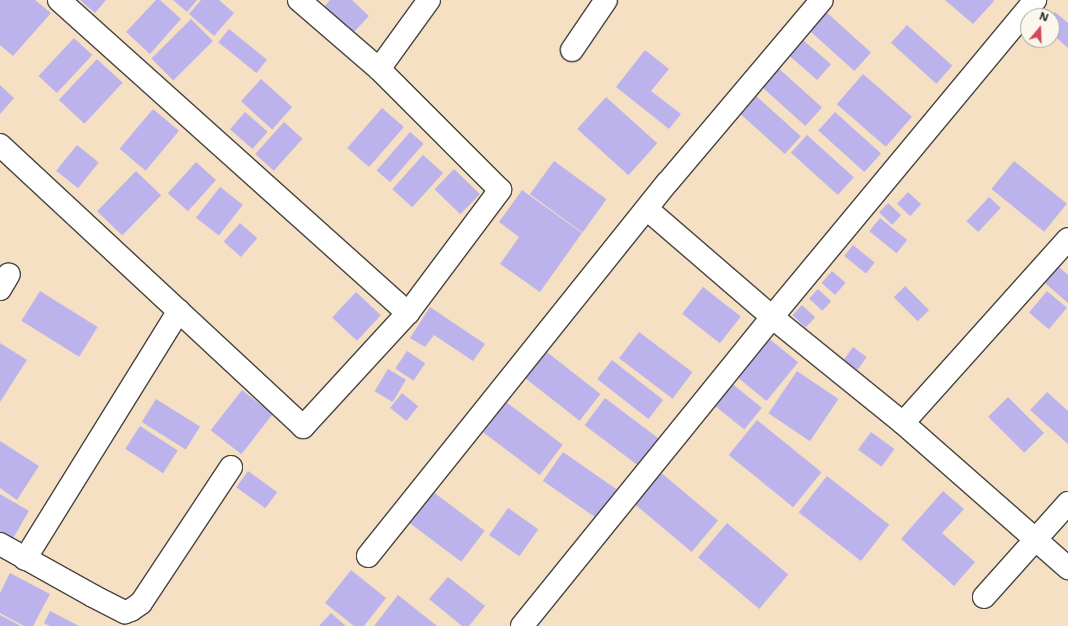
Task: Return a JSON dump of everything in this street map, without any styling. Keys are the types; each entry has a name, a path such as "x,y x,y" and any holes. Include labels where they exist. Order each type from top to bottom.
{"street":[{"path":"59,0 408,312"},
{"path":"0,145 180,310 303,427 408,312 500,190 379,69 299,0"},
{"path":"379,69 429,0"},
{"path":"572,50 606,0"},
{"path":"368,556 647,209 822,0"},
{"path":"522,626 772,317 1035,0"},
{"path":"647,209 772,317 904,423 1068,568"},
{"path":"904,423 1068,239"},
{"path":"25,559 180,310"},
{"path":"0,544 92,596 125,612 131,610 141,603 231,467"},
{"path":"984,597 1034,539 1068,503"}],"building":[{"path":"0,0 35,0 51,13 13,56 0,45"},
{"path":"80,0 106,0 95,13"},
{"path":"156,0 160,0 181,19 150,54 126,32"},
{"path":"173,0 197,0 187,12"},
{"path":"201,0 219,0 234,13 214,36 189,14"},
{"path":"330,0 352,0 369,16 352,34 323,8"},
{"path":"945,0 993,0 994,1 973,24"},
{"path":"825,11 871,52 854,71 808,30"},
{"path":"1060,16 1068,23 1068,48 1060,41"},
{"path":"191,19 213,41 173,81 151,59"},
{"path":"907,25 952,66 936,84 891,43"},
{"path":"229,29 267,60 256,73 218,42"},
{"path":"74,38 92,55 57,93 39,76"},
{"path":"803,40 831,64 817,80 789,56"},
{"path":"645,50 669,69 651,91 681,114 669,129 616,87"},
{"path":"97,59 123,83 84,124 59,100"},
{"path":"776,66 822,107 805,126 759,85"},
{"path":"863,74 912,117 886,147 837,104"},
{"path":"261,79 292,107 272,129 241,101"},
{"path":"0,85 14,98 0,114"},
{"path":"754,94 801,136 785,154 738,112"},
{"path":"606,97 657,143 629,175 577,129"},
{"path":"382,108 404,127 369,167 347,148"},
{"path":"153,109 179,131 146,171 120,149"},
{"path":"245,112 268,132 253,149 230,129"},
{"path":"835,112 881,153 864,172 818,131"},
{"path":"284,122 303,139 274,171 255,154"},
{"path":"410,132 424,144 390,182 377,170"},
{"path":"807,135 854,177 838,195 791,153"},
{"path":"77,145 99,163 78,188 56,171"},
{"path":"423,155 443,173 412,207 392,189"},
{"path":"554,161 607,199 582,232 530,194"},
{"path":"1014,161 1067,204 1044,232 991,189"},
{"path":"196,162 216,180 188,211 168,193"},
{"path":"454,169 480,194 460,214 435,189"},
{"path":"136,171 161,195 122,236 97,211"},
{"path":"220,187 243,205 219,236 196,218"},
{"path":"522,190 582,233 540,292 500,264 519,237 499,222"},
{"path":"908,192 921,204 910,216 897,204"},
{"path":"989,197 1001,208 978,232 966,221"},
{"path":"888,203 901,215 892,225 879,213"},
{"path":"880,218 907,240 897,253 869,231"},
{"path":"240,223 257,238 241,257 224,242"},
{"path":"853,245 875,263 866,274 844,256"},
{"path":"1059,267 1068,275 1068,303 1045,283"},
{"path":"832,271 846,283 835,295 822,283"},
{"path":"905,286 929,310 918,321 894,297"},
{"path":"703,287 741,317 720,343 682,314"},
{"path":"818,289 831,301 822,311 809,299"},
{"path":"40,291 98,327 79,357 21,321"},
{"path":"1047,291 1067,308 1049,329 1029,312"},
{"path":"356,292 381,315 357,341 332,318"},
{"path":"802,305 815,317 806,328 792,315"},
{"path":"430,307 485,344 473,361 434,335 425,347 410,338"},
{"path":"639,332 693,372 673,399 619,358"},
{"path":"767,337 798,362 767,401 736,376"},
{"path":"0,343 27,360 0,402"},
{"path":"853,347 867,357 857,370 844,360"},
{"path":"543,349 601,394 580,421 522,376"},
{"path":"407,351 425,363 413,381 395,368"},
{"path":"612,360 663,400 648,419 597,379"},
{"path":"388,369 406,380 393,402 375,391"},
{"path":"797,371 838,399 810,441 768,413"},
{"path":"730,382 762,408 744,430 712,404"},
{"path":"242,390 273,414 241,454 211,430"},
{"path":"1047,392 1068,411 1068,444 1030,410"},
{"path":"402,393 418,406 406,421 390,408"},
{"path":"1008,397 1044,433 1024,453 988,417"},
{"path":"605,398 659,439 639,466 585,425"},
{"path":"156,399 200,427 186,449 142,422"},
{"path":"506,402 563,445 540,475 483,432"},
{"path":"757,420 822,472 793,507 729,455"},
{"path":"140,426 178,451 163,473 125,449"},
{"path":"871,432 894,449 882,467 858,450"},
{"path":"0,441 39,466 17,500 0,488"},
{"path":"563,452 617,490 597,519 543,481"},
{"path":"248,471 277,492 265,508 236,487"},
{"path":"659,471 718,520 692,552 633,502"},
{"path":"827,476 889,525 861,561 799,512"},
{"path":"432,491 485,531 461,562 409,522"},
{"path":"943,491 964,509 942,533 975,562 954,586 901,539"},
{"path":"0,494 29,511 12,540 0,533"},
{"path":"508,508 538,529 519,556 489,535"},
{"path":"727,523 788,574 759,609 698,557"},
{"path":"351,570 386,598 364,626 354,626 325,603"},
{"path":"10,573 50,594 33,626 24,626 0,613 0,593"},
{"path":"448,577 485,606 469,626 462,626 429,599"},
{"path":"398,595 437,626 374,626"},
{"path":"50,611 79,626 50,626 44,623"},
{"path":"331,613 346,626 319,626"},
{"path":"0,615 21,626 0,626"}]}
